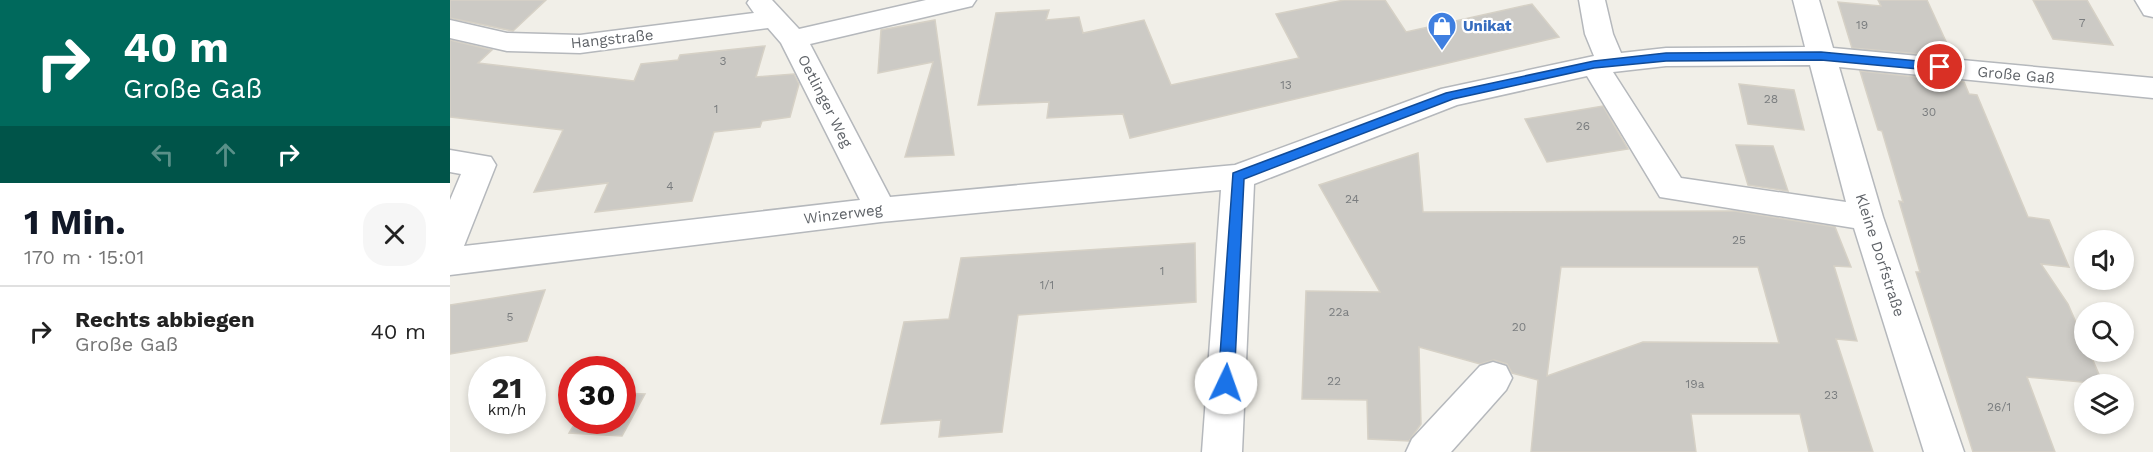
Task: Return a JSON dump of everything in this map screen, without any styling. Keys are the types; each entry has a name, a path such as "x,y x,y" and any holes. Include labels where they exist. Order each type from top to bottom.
{"street":[{"name":"Hangstraße","path":"450,29 507,42 580,44 963,0"},
{"path":"1592,0 1602,64 1671,189 1867,217"},
{"name":"Kleine Dorfstraße","path":"1806,0 1867,217 1944,452"},
{"path":"2148,0 2153,9"},
{"name":"Oetlinger Weg","path":"775,20 881,210"},
{"name":"Große Gaß","path":"1238,177 1451,96 1602,64 1666,57 1821,56 2153,88"},
{"path":"450,161 480,165 450,240"},
{"path":"1222,452 1238,177"},
{"name":"Winzerweg","path":"450,261 881,210 1238,177"},
{"path":"1426,452 1493,378"}],"building":[{"path":"450,0 546,0 513,31 450,18"},
{"path":"1344,0 1385,0 1406,32 1532,4 1559,37 1130,138 1123,114 1047,118 1049,102 978,105 996,13 1049,10 1046,20 1079,17 1083,33 1144,20 1171,85 1299,58 1276,14"},
{"path":"1878,0 1927,0 1953,57 1852,48 1838,2 1881,6"},
{"path":"2033,0 2087,0 2113,45 2053,39"},
{"path":"935,20 954,155 905,157 933,62 878,73 881,30"},
{"path":"450,40 492,50 478,63 634,81 641,64 678,60 680,55 765,46 756,77 794,74 799,84 790,117 762,121 760,127 714,132 692,201 595,212 608,183 534,192 563,130 450,117"},
{"path":"1860,71 1964,82 1969,94 1977,95 2028,217 2049,220 2069,267 2041,264 2068,304 2074,318 2074,362 2094,362 2099,374 2074,374 2074,381 2027,377 2055,452 1973,452 1916,272 1920,272 1899,201 1903,202 1882,131 1878,130"},
{"path":"1739,84 1794,90 1804,130 1748,124"},
{"path":"1603,106 1628,149 1547,162 1525,119"},
{"path":"1736,145 1773,146 1788,191 1748,185"},
{"path":"1418,153 1423,212 1734,211 1835,227 1851,267 1834,266 1857,341 1836,339 1873,452 1809,452 1800,414 1691,414 1696,452 1531,452 1538,380 1512,373 1507,364 1494,360 1480,364 1419,347 1421,424 1409,441 1368,439 1367,400 1302,399 1306,291 1380,292 1319,185","holes":["1561,267 1758,267 1779,343 1643,342 1547,376"]},
{"path":"1195,243 1196,302 1018,315 1002,432 939,437 941,420 881,424 904,322 949,319 961,258"},
{"path":"545,290 527,341 450,354 450,305"},
{"path":"636,394 645,394 636,410"},
{"path":"587,434 623,434 622,436"}],"place":[{"name":"Unikat","path":"1442,52"}],"route":[{"path":"1226,383 1238,177 1451,96 1594,64 1666,57 1821,56 1940,67"}]}
